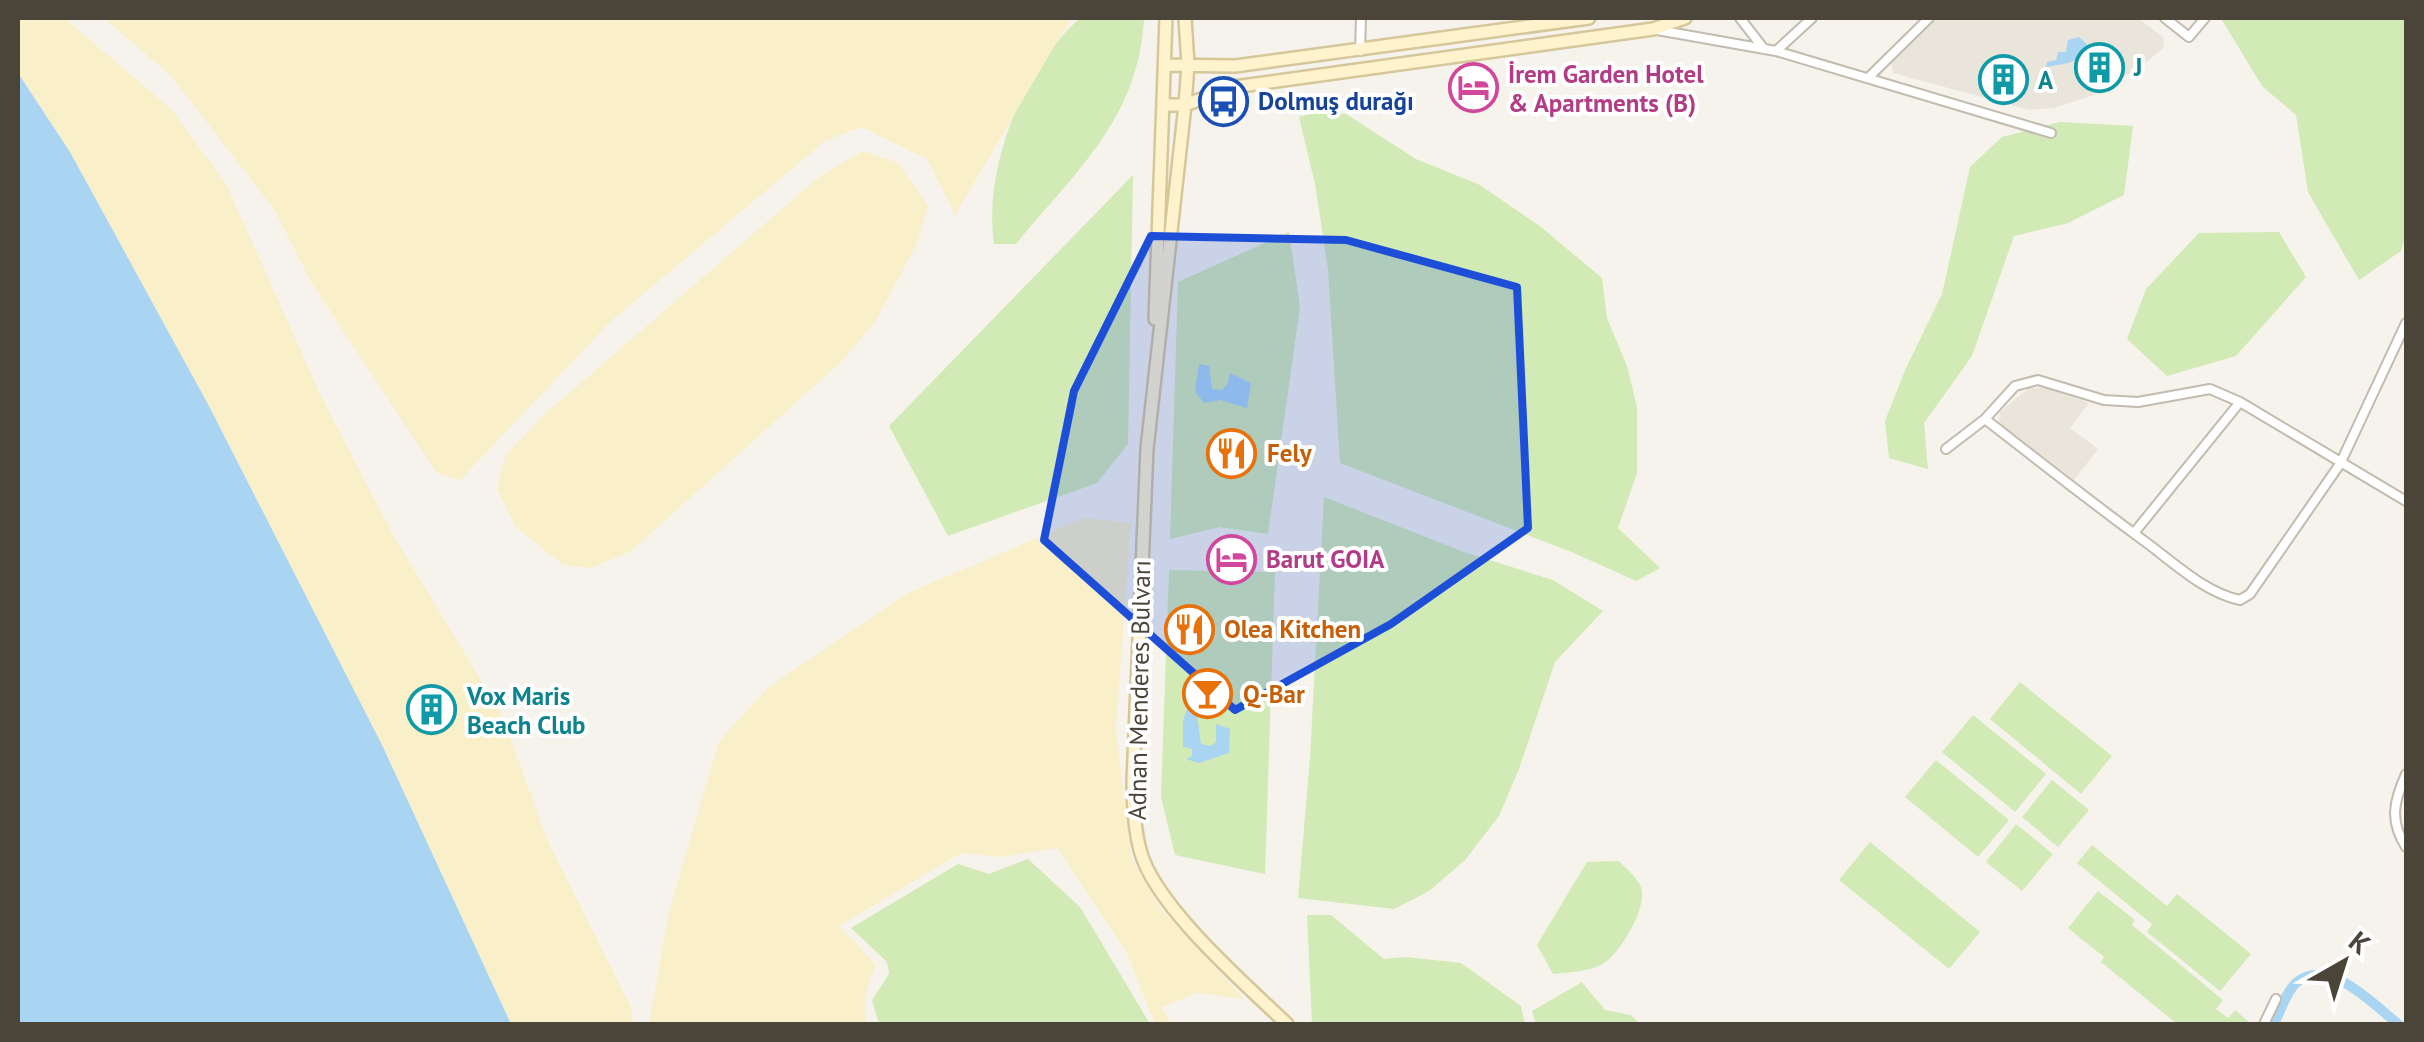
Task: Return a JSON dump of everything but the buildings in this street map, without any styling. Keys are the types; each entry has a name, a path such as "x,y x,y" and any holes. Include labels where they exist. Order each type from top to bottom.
{"main road":[{"path":"1166,18 1165,64 1188,66 1235,66 1589,18"},
{"path":"1185,18 1188,66"},
{"path":"1164,106 1185,106 1234,86 1653,29 1686,18"},
{"name":"Adnan Menderes Bulvarı","path":"1155,359 1165,64"},
{"name":"Adnan Menderes Bulvarı","path":"1188,66 1145,481 1132,781 1134,818 1140,852 1160,889 1190,926 1288,1024"}],"street":[{"path":"1360,51 1361,18"},
{"path":"1740,18 1764,49"},
{"path":"1776,51 1812,18"},
{"path":"1868,78 1929,18"},
{"path":"2165,18 2189,37 2205,18"},
{"path":"1653,29 1776,51 2051,134"},
{"path":"1985,419 2071,488 2207,586 2240,600 2250,594 2340,464 2403,339 2406,324"},
{"path":"1946,449 1985,419 2016,386 2038,380 2104,400 2138,402 2210,389 2240,402 2406,501"},
{"path":"2134,533 2240,402"},
{"path":"2406,774 2394,801 2394,823 2406,847"},
{"path":"2264,1024 2276,1000"}],"highlighted area":[{"path":"1151,236 1346,240 1517,287 1528,528 1391,624 1235,710 1044,540 1074,391"}],"shaded area":[{"path":"1937,18 2138,18 2164,38 2163,48 2142,66 2091,96 2054,108 2029,110 1893,73 1891,62"},
{"path":"2029,388 2044,388 2089,403 2070,428 2098,449 2074,480 1999,423 2000,412"}],"green space":[{"path":"1080,18 1144,18 1140,53 1130,85 1117,114 1082,167 1016,244 994,244 995,183 1011,121 1041,64"},
{"path":"2224,18 2406,18 2406,234 2401,251 2359,280 2308,192 2296,115 2262,86"},
{"path":"1321,111 1346,114 1416,159 1480,185 1541,227 1602,278 1607,318 1627,366 1637,407 1637,473 1618,528 1660,568 1636,581 1574,553 1340,463 1328,269 1315,184 1299,117"},
{"path":"2060,122 2133,126 2124,195 2068,223 2014,236 1972,356 1924,423 1928,469 1889,458 1885,421 1942,294 1970,167 2002,137"},
{"path":"1133,175 1128,444 1097,483 948,536 889,426"},
{"path":"1289,232 1300,307 1268,534 1220,527 1170,539 1178,282"},
{"path":"2279,232 2306,277 2236,356 2167,376 2127,339 2146,289 2199,233"},
{"path":"1324,497 1464,552 1553,580 1603,611 1555,662 1499,816 1465,860 1429,891 1394,909 1298,898"},
{"path":"1169,570 1275,572 1265,874 1175,855 1161,797"},
{"path":"2020,682 2112,756 2081,794 1990,719"},
{"path":"1973,715 2046,774 2015,812 1942,752"},
{"path":"1936,760 2009,820 1978,857 1905,797"},
{"path":"2052,780 2089,810 2058,847 2022,817"},
{"path":"2016,824 2053,854 2022,891 1986,862"},
{"path":"1870,842 1980,932 1949,969 1839,880"},
{"path":"2092,845 2167,906 2177,894 2251,954 2220,991 2147,932 2152,924 2077,863"},
{"path":"1028,859 1080,907 1150,1024 879,1024 872,1000 889,974 887,962 851,928 958,864 989,874"},
{"path":"1619,861 1638,882 1642,893 1627,937 1601,965 1553,974 1537,945 1587,862"},
{"path":"2098,891 2135,920 2132,925 2223,1000 2216,1009 2228,1018 2235,1010 2251,1024 2177,1024 2101,962 2104,957 2068,928"},
{"path":"1307,915 1331,915 1384,959 1406,957 1461,963 1521,1006 1525,1024 1312,1024"},
{"path":"1582,982 1605,1010 1631,1015 1640,1024 1536,1024 1532,1011"}],"sand":[{"path":"18,18 64,18 171,109 226,184 322,398 393,535 501,713 548,842 631,1007 633,1024 511,1024 382,745 210,408 70,152 18,73"},
{"path":"104,18 1071,18 955,215 927,159 861,127 825,141 610,322 460,480 437,473 311,282 274,209 171,76"},
{"path":"863,151 898,163 928,206 916,245 876,320 843,360 631,551 591,568 563,565 516,527 497,489 506,455 545,414 820,176"},
{"path":"1084,518 1131,523 1116,727 1131,858 1160,908 1244,999 1196,993 1162,1007 1171,1024 1155,1024 1127,953 1058,848 1001,857 961,853 839,926 876,965 866,994 867,1024 649,1024 669,912 719,741 769,687 908,593"}],"water":[{"path":"2079,37 2087,44 2085,54 2069,63 2046,67 2047,62 2056,60 2058,52 2066,52 2068,40"},
{"path":"18,73 70,152 210,408 382,745 511,1024 18,1024"},
{"path":"1199,364 1209,366 1212,389 1222,390 1230,373 1251,383 1247,408 1220,400 1204,403 1195,391"},
{"path":"1196,707 1201,744 1211,746 1216,742 1216,724 1230,729 1229,753 1199,763 1186,759 1192,756 1192,749 1183,747 1183,721 1187,709"}],"waterway":[{"path":"2274,1024 2296,983 2309,976 2323,975 2351,986 2398,1024"}],"place":[{"name":"J","path":"2099,67"},
{"name":"A","path":"2003,80"},
{"name":"İrem Garden Hotel & Apartments (B)","path":"1473,88"},
{"name":"Dolmuş durağı","path":"1223,101"},
{"name":"Fely","path":"1232,453"},
{"name":"Barut GOIA","path":"1231,559"},
{"name":"Olea Kitchen","path":"1189,629"},
{"name":"Q-Bar","path":"1208,694"},
{"name":"Vox Maris Beach Club","path":"432,710"}]}
